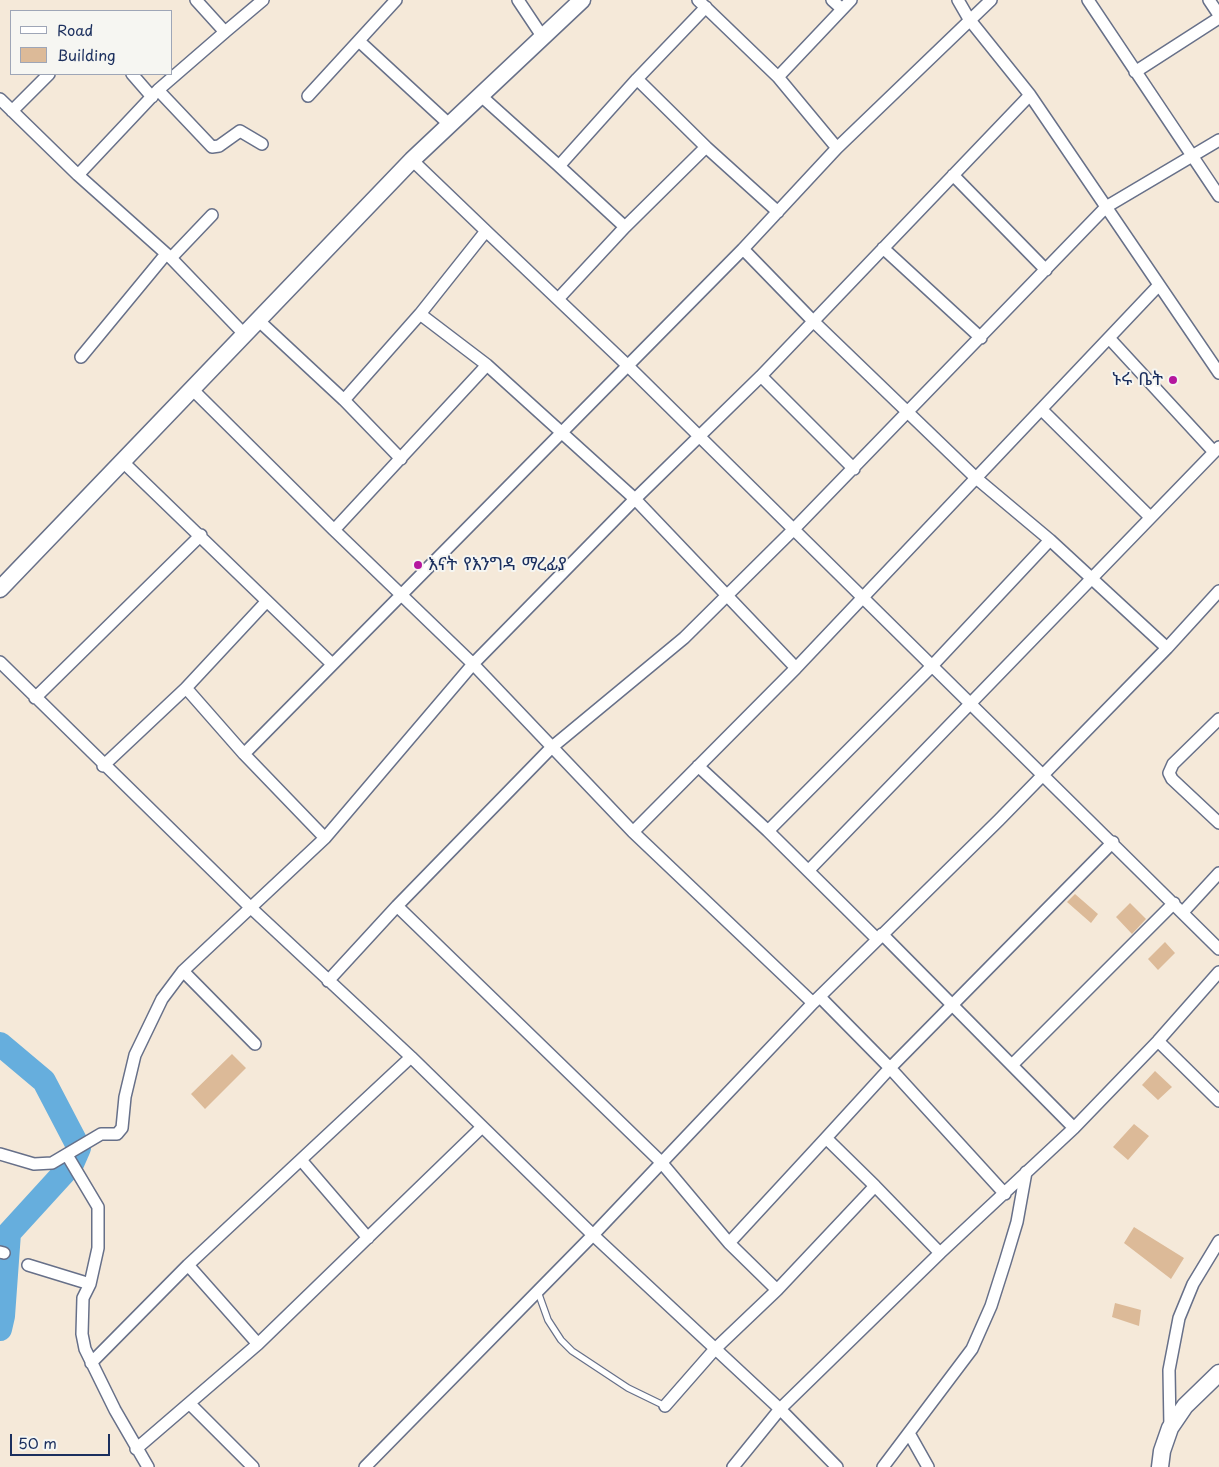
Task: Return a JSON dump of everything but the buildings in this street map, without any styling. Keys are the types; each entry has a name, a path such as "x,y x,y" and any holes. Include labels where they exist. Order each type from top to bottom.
{"street":[{"path":"196,0 226,32"},
{"path":"78,175 155,94 264,0"},
{"path":"308,96 360,42 396,0"},
{"path":"518,0 542,36"},
{"path":"0,589 412,160 582,0"},
{"path":"832,0 842,9"},
{"path":"778,77 851,0"},
{"path":"958,0 969,19 1030,95 1219,373"},
{"path":"244,754 563,432 626,364 778,212 837,148 969,19 991,0"},
{"path":"1088,0 1219,196"},
{"path":"1135,72 1219,17 1209,0"},
{"path":"559,166 702,4 778,77 837,148"},
{"path":"360,42 450,125"},
{"path":"12,111 48,75"},
{"path":"133,75 212,147 218,146 240,131 262,144"},
{"path":"637,79 706,147 778,212"},
{"path":"480,95 625,227"},
{"path":"0,1154 34,1164 52,1163 101,1134 117,1134 122,1128 125,1097 135,1055 162,999 183,971 325,838 474,664 635,499 761,376 1030,95"},
{"path":"0,99 78,175 169,256 245,335"},
{"path":"328,981 397,906 551,748 684,638 794,530 1106,207 1219,140"},
{"path":"558,299 625,227 706,147"},
{"path":"412,160 626,364 861,598 1113,842 1219,949"},
{"path":"953,175 1046,270"},
{"path":"82,357 169,256 212,215"},
{"path":"344,400 420,314 486,231"},
{"path":"743,248 813,321 908,414 976,478 1050,540 1091,580 1167,648"},
{"path":"883,248 980,338"},
{"path":"633,832 796,668 1159,285"},
{"path":"420,314 487,365 635,499 796,668"},
{"path":"258,320 344,400 401,459"},
{"path":"809,870 1091,580 1150,516 1217,450 1109,338"},
{"path":"334,530 487,365"},
{"path":"761,376 854,469"},
{"path":"192,390 474,664 551,748 633,832 890,1068 1005,1194"},
{"path":"1042,410 1150,516"},
{"path":"123,462 201,535 332,664"},
{"path":"35,698 201,535"},
{"path":"768,830 932,667 1050,540"},
{"path":"365,1467 593,1235 817,1000 1043,775 1167,648 1219,590"},
{"path":"103,766 186,688 267,601"},
{"path":"0,662 103,766 328,981 411,1057 593,1235 780,1409 837,1467"},
{"path":"186,688 244,754 325,838"},
{"path":"1219,719 1173,764 1169,773 1172,779 1219,824"},
{"path":"698,766 768,830 1013,1064 1074,1128"},
{"path":"729,1243 890,1068 1113,842"},
{"path":"1183,912 1219,873"},
{"path":"1013,1064 1174,903"},
{"path":"397,906 661,1162 729,1243 777,1290"},
{"path":"183,971 255,1044"},
{"path":"733,1467 780,1409 940,1253 1074,1128 1158,1042 1219,972"},
{"path":"1158,1042 1219,1101"},
{"path":"91,1363 188,1265 411,1057"},
{"path":"136,1449 258,1344 482,1126"},
{"path":"826,1138 940,1253"},
{"path":"67,1155 98,1207 98,1248 90,1284 83,1298 82,1334 91,1363 136,1449 148,1467"},
{"path":"301,1160 368,1238"},
{"path":"883,1467 910,1435 972,1349 991,1306 1010,1246 1017,1222 1026,1172"},
{"path":"666,1406 716,1349 777,1290 875,1186"},
{"path":"1170,1428 1169,1370 1179,1318 1193,1284 1219,1241"},
{"path":"28,1265 90,1284"},
{"path":"188,1265 258,1344"},
{"path":"1160,1467 1162,1451 1170,1428 1185,1406 1219,1373"},
{"path":"190,1404 253,1467"},
{"path":"910,1435 928,1467"}],"lane":[{"path":"538,1291 548,1320 561,1340 572,1351 628,1388 666,1406"}],"waterway":[{"path":"0,1044 44,1081 79,1148 72,1164 9,1233 3,1316 0,1329"}],"place":[{"name":"ኑሩ ቤት","path":"1173,380"},
{"name":"እናት የእንግዳ ማረፊያ","path":"418,565"}]}
